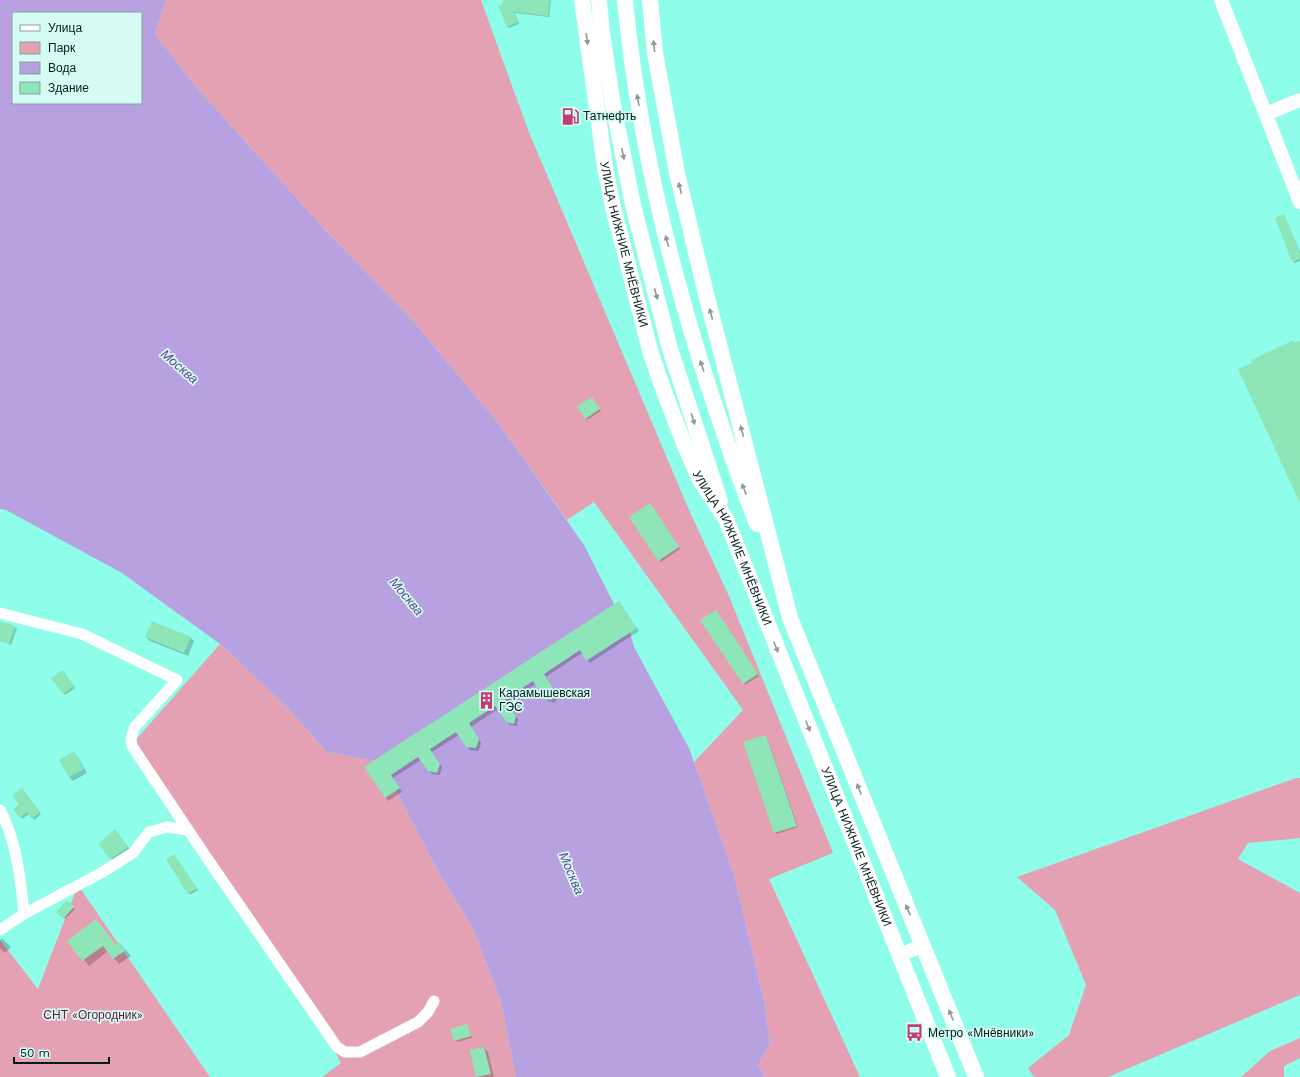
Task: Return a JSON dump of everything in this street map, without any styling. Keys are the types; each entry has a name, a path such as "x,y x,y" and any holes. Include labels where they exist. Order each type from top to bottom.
{"main road":[{"name":"УЛИЦА НИЖНИЕ МНЁВНИКИ","path":"582,0 605,167 613,207 651,354 665,394 700,480 726,519 948,1077"},
{"path":"600,0 602,33 612,99 633,205 670,349 726,519"},
{"path":"625,0 637,92 656,199 693,338 736,470 782,591"},
{"name":"УЛИЦА НИЖНИЕ МНЁВНИКИ","path":"650,0 655,53 677,173 706,294 750,458 782,591 790,618 976,1077"}],"street":[{"path":"1221,0 1300,202"},
{"path":"1266,114 1300,100"},
{"path":"0,613 82,634 177,680 134,728 131,739 134,750 337,1047 345,1052 360,1052 418,1022 428,1012 434,1001"},
{"path":"0,810 6,822 20,878 24,914"},
{"path":"0,930 24,914 101,873 133,853 149,832 167,827 188,830"},
{"path":"899,955 922,946"}],"green space":[{"path":"166,0 481,0 528,130 689,510 729,596 833,853 769,879 860,1077 764,1077 758,1065 770,1043 764,1001 734,875 694,762 743,710 594,502 567,520 499,424 412,320 327,232 196,87 155,34"},
{"path":"220,644 286,706 327,752 381,762 444,882 473,928 501,1001 516,1077 322,1077 341,1063 334,1049 133,743"},
{"path":"1296,778 1300,778 1300,838 1248,843 1238,859 1300,893 1300,995 1108,1077 1034,1077 1028,1068 1069,1035 1086,985 1055,910 1017,877"},
{"name":"СНТ «Огородник»","path":"78,885 210,1077 0,1077 0,940 38,989"},
{"path":"1300,1038 1300,1058 1284,1066 1284,1077 1241,1077 1270,1051"}],"water":[{"name":"Москва","path":"0,0 166,0 155,34 196,87 327,232 412,320 499,424 584,545 630,632 634,647 689,748 734,875 764,1001 770,1043 758,1065 764,1077 516,1077 501,1001 473,928 444,882 381,762 327,752 286,706 220,644 122,573 6,510 0,509"}],"building":[{"path":"503,0 550,0 548,16 514,12 518,22 507,27 498,6 502,4"},
{"path":"1284,214 1300,253 1300,259 1292,262 1275,218"},
{"path":"1294,340 1295,343 1300,341 1300,503 1238,369 1252,363 1251,360"},
{"path":"592,397 600,409 585,419 577,406"},
{"path":"650,503 679,547 658,561 629,517"},
{"name":"Карамышевская ГЭС","path":"619,601 637,628 586,661 580,650 544,674 555,691 552,700 544,699 533,681 505,699 516,716 514,724 506,722 495,706 469,723 479,739 476,748 466,747 456,732 430,749 440,764 437,773 428,771 418,757 391,775 400,788 385,798 364,767"},
{"path":"716,610 758,674 743,684 700,620"},
{"path":"0,621 15,626 9,644 0,641"},
{"path":"152,621 191,637 184,653 145,637"},
{"path":"63,670 74,686 63,694 51,678"},
{"path":"766,735 797,826 774,833 743,742"},
{"path":"74,751 84,769 69,777 59,760"},
{"path":"22,788 40,812 32,819 27,812 20,818 13,809 19,804 12,795"},
{"path":"115,829 128,847 110,859 98,844"},
{"path":"174,854 197,888 188,894 166,860"},
{"path":"67,900 74,907 63,919 56,912"},
{"path":"96,919 116,945 120,942 126,950 113,959 103,946 82,961 67,941"},
{"path":"467,1024 471,1036 454,1041 450,1029"},
{"path":"484,1047 491,1074 476,1077 470,1050"}],"place":[{"name":"Татнефть","path":"570,116"},
{"name":"Карамышевская ГЭС","path":"486,700"},
{"name":"Метро «Мнёвники»","path":"915,1033"}]}
